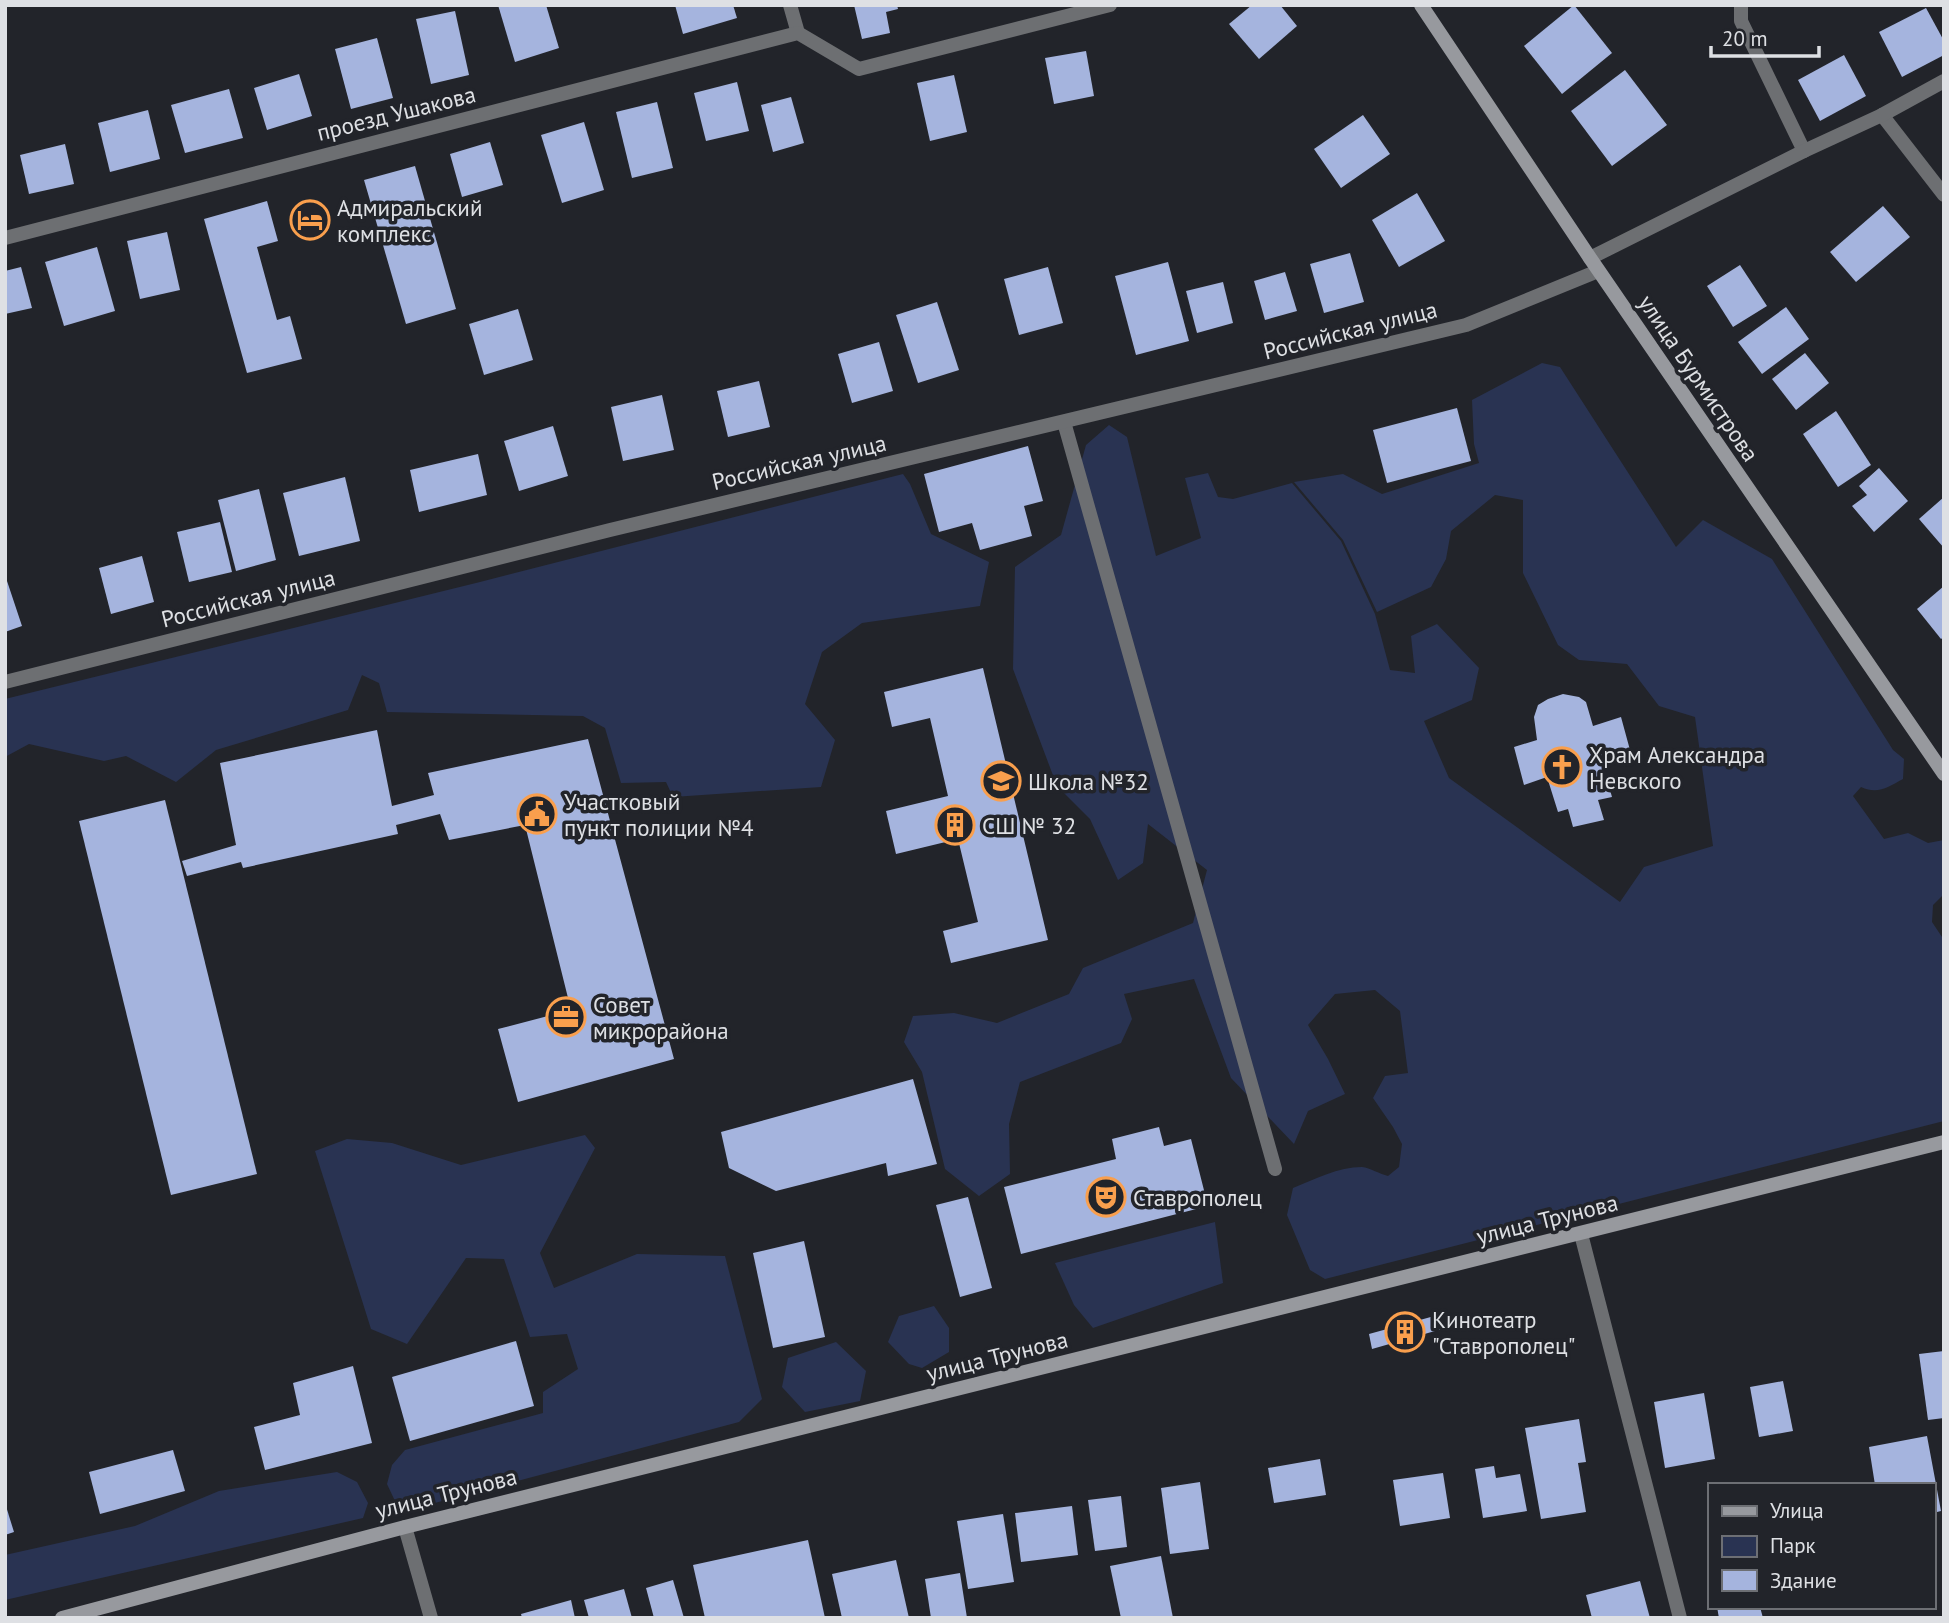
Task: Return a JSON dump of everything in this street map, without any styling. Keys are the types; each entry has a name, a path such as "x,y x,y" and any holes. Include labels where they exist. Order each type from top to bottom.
{"street":[{"path":"790,5 798,33 859,69 1110,5"},
{"name":"улица Бурмистрова","path":"1421,5 1594,265 1944,774"},
{"path":"1741,5 1741,21 1804,151"},
{"name":"проезд Ушакова","path":"5,238 798,33"},
{"name":"Российская улица","path":"5,682 610,530 1466,325 1594,265 1804,151 1882,115 1944,81"},
{"path":"1882,115 1944,195"},
{"path":"1064,422 1275,1169"},
{"name":"улица Трунова","path":"62,1618 405,1527 1944,1142"},
{"path":"1581,1234 1680,1618"},
{"path":"405,1527 431,1618"}],"green space":[{"path":"1542,363 1560,367 1676,547 1703,520 1772,559 1893,750 1904,759 1903,779 1878,790 1861,787 1853,796 1884,839 1908,833 1928,843 1944,840 1944,894 1933,905 1932,922 1944,940 1944,1121 1325,1279 1310,1270 1287,1215 1293,1188 1344,1169 1362,1167 1388,1176 1399,1167 1402,1144 1373,1098 1385,1076 1408,1073 1400,1011 1375,990 1335,994 1308,1025 1345,1094 1308,1111 1294,1144 1231,1078 1194,979 1124,994 1132,1019 1121,1043 1020,1082 1009,1124 1010,1174 979,1196 945,1169 922,1072 904,1042 913,1016 954,1013 997,1023 1069,994 1083,968 1193,923 1207,870 1148,824 1143,863 1118,880 1090,819 1057,786 1013,669 1015,567 1061,535 1086,445 1109,425 1127,437 1156,556 1201,538 1185,478 1208,473 1218,497 1233,499 1292,483 1341,541 1375,614 1390,670 1415,673 1411,636 1437,624 1479,668 1472,700 1424,721 1449,778 1620,902 1644,867 1713,846 1695,717 1659,706 1627,664 1579,660 1558,645 1523,573 1523,500 1495,495 1451,531 1446,559 1431,587 1377,612 1343,540 1294,482 1343,474 1382,494 1479,463 1474,444 1472,400"},
{"path":"903,474 910,484 931,534 989,562 980,606 862,623 822,652 805,704 835,740 821,787 673,797 666,782 621,783 605,728 583,716 387,712 379,683 362,675 348,710 216,750 176,782 126,756 104,761 29,744 5,757 5,699"},
{"path":"585,1135 595,1148 540,1253 554,1288 637,1254 725,1256 762,1399 739,1422 412,1509 395,1501 387,1484 392,1465 405,1450 543,1413 543,1392 578,1369 567,1334 530,1337 504,1259 466,1258 407,1344 371,1329 315,1151 347,1139 392,1143 461,1165"},
{"path":"1215,1222 1223,1283 1093,1328 1074,1305 1055,1263"},
{"path":"934,1306 949,1328 949,1352 922,1368 909,1364 888,1342 899,1316"},
{"path":"836,1342 866,1371 860,1401 805,1412 782,1387 788,1358"},
{"path":"337,1472 357,1482 368,1503 363,1518 5,1600 5,1555 135,1526 219,1491"}],"building":[{"path":"498,5 546,5 559,48 515,62"},
{"path":"675,5 733,5 737,18 683,34"},
{"path":"854,5 897,5 898,9 886,12 890,33 862,39"},
{"path":"1252,5 1280,5 1297,26 1259,59 1229,24"},
{"path":"1574,5 1612,53 1562,94 1524,46"},
{"path":"1926,8 1944,41 1944,55 1902,77 1879,32"},
{"path":"455,11 469,75 431,84 416,19"},
{"path":"377,38 393,98 351,109 335,49"},
{"path":"1086,51 1094,96 1054,104 1045,58"},
{"path":"1844,55 1866,96 1820,121 1798,80"},
{"path":"1625,70 1667,125 1612,166 1571,111"},
{"path":"299,74 312,116 267,130 254,88"},
{"path":"954,75 967,132 930,141 917,83"},
{"path":"737,82 749,131 706,141 694,93"},
{"path":"229,89 243,138 185,153 171,105"},
{"path":"791,97 804,143 773,152 761,105"},
{"path":"657,102 673,168 632,178 616,112"},
{"path":"148,110 160,159 110,172 98,123"},
{"path":"1363,115 1390,154 1341,188 1314,149"},
{"path":"584,122 604,190 562,203 541,135"},
{"path":"490,142 503,185 462,197 450,154"},
{"path":"65,144 74,184 29,194 20,155"},
{"path":"415,166 456,309 406,324 364,180"},
{"path":"1417,193 1445,241 1399,267 1372,220"},
{"path":"267,201 278,241 257,247 277,320 290,316 302,359 247,373 204,219"},
{"path":"1883,206 1910,237 1856,282 1830,252"},
{"path":"167,232 180,290 140,299 127,241"},
{"path":"97,247 115,311 64,326 45,262"},
{"path":"1350,253 1364,302 1324,313 1310,264"},
{"path":"1168,262 1189,341 1136,355 1115,276"},
{"path":"1740,265 1767,306 1733,327 1707,286"},
{"path":"21,267 32,308 5,314 5,271"},
{"path":"1048,267 1063,323 1019,335 1004,279"},
{"path":"1285,272 1297,311 1265,320 1254,281"},
{"path":"1223,282 1233,323 1197,333 1186,291"},
{"path":"937,302 959,370 918,383 896,315"},
{"path":"1786,307 1809,339 1762,374 1738,342"},
{"path":"518,309 533,360 484,375 469,324"},
{"path":"879,342 893,391 852,403 838,354"},
{"path":"1805,353 1829,383 1796,410 1772,379"},
{"path":"759,381 770,427 728,437 717,391"},
{"path":"662,395 674,450 623,461 611,407"},
{"path":"1457,408 1471,461 1387,483 1373,430"},
{"path":"1836,411 1871,465 1838,487 1803,434"},
{"path":"553,426 568,476 519,491 504,441"},
{"path":"1028,446 1043,501 1024,506 1032,536 980,550 972,523 939,532 924,474"},
{"path":"478,454 487,495 419,512 410,470"},
{"path":"1879,468 1908,501 1874,532 1852,506 1867,495 1859,486"},
{"path":"345,477 360,541 299,556 283,493"},
{"path":"259,489 276,560 236,571 218,500"},
{"path":"1944,497 1944,548 1919,519"},
{"path":"220,522 232,572 189,582 177,532"},
{"path":"142,556 154,602 111,614 99,568"},
{"path":"5,575 22,626 5,632"},
{"path":"1944,586 1944,637 1941,639 1917,609"},
{"name":"СШ № 32","path":"983,668 1048,940 951,963 943,931 978,922 958,839 896,854 886,811 948,796 930,718 892,727 884,692"},
{"name":"Храм Александра Невского","path":"1563,694 1579,697 1586,702 1593,726 1621,717 1630,750 1601,758 1612,797 1598,800 1604,820 1573,827 1568,809 1558,812 1547,777 1524,785 1514,747 1537,740 1534,717 1538,705"},
{"path":"377,730 392,806 434,795 428,773 588,739 674,1059 518,1102 498,1029 571,1010 525,825 449,840 440,814 396,825 398,834 243,868 241,862 187,876 182,861 236,845 220,763"},
{"path":"165,800 257,1174 171,1195 79,821"},
{"path":"913,1079 937,1164 888,1176 886,1163 776,1191 729,1168 721,1132"},
{"name":"Ставрополец","path":"1159,1127 1164,1146 1191,1139 1208,1206 1021,1254 1004,1187 1116,1159 1112,1139"},
{"path":"968,1197 992,1288 960,1297 936,1205"},
{"path":"804,1241 825,1337 773,1348 753,1253"},
{"name":"Кинотеатр \"Ставрополец\"","path":"1438,1315 1442,1329 1372,1349 1369,1334"},
{"path":"516,1341 534,1406 410,1441 392,1377"},
{"path":"1944,1351 1944,1418 1928,1420 1919,1354"},
{"path":"353,1366 372,1443 265,1470 254,1427 300,1415 293,1383"},
{"path":"1783,1381 1793,1431 1759,1437 1750,1387"},
{"path":"1704,1393 1715,1459 1665,1468 1654,1402"},
{"path":"1579,1419 1586,1462 1578,1463 1586,1512 1541,1519 1525,1428"},
{"path":"1927,1436 1941,1511 1935,1512 1935,1483 1875,1483 1869,1447"},
{"path":"173,1450 185,1491 100,1514 89,1472"},
{"path":"1320,1459 1326,1495 1274,1503 1268,1468"},
{"path":"1494,1466 1496,1478 1520,1474 1527,1511 1483,1518 1475,1469"},
{"path":"1443,1473 1450,1518 1400,1526 1393,1480"},
{"path":"1200,1482 1209,1549 1170,1554 1161,1488"},
{"path":"1121,1496 1127,1547 1095,1551 1088,1500"},
{"path":"5,1503 14,1532 5,1535"},
{"path":"1072,1506 1078,1555 1021,1562 1015,1513"},
{"path":"1003,1514 1014,1582 968,1589 957,1521"},
{"path":"808,1540 825,1618 705,1618 693,1565"},
{"path":"1161,1556 1173,1618 1121,1618 1110,1566"},
{"path":"896,1560 909,1618 842,1618 832,1574"},
{"path":"960,1573 967,1618 931,1618 925,1579"},
{"path":"673,1580 684,1618 654,1618 646,1588"},
{"path":"1640,1581 1650,1618 1592,1618 1586,1595"},
{"path":"624,1589 632,1618 589,1618 584,1600"},
{"path":"571,1600 575,1618 522,1618 521,1614"},
{"path":"1717,1609 1761,1609 1763,1618 1719,1618"}],"place":[{"name":"Адмиральский комплекс","path":"310,220"},
{"name":"Храм Александра Невского","path":"1562,767"},
{"name":"Школа №32","path":"1001,781"},
{"name":"Участковый пункт полиции №4","path":"537,814"},
{"name":"СШ № 32","path":"955,825"},
{"name":"Совет микрорайона","path":"566,1017"},
{"name":"Ставрополец","path":"1106,1197"},
{"name":"Кинотеатр \"Ставрополец\"","path":"1405,1332"}]}
